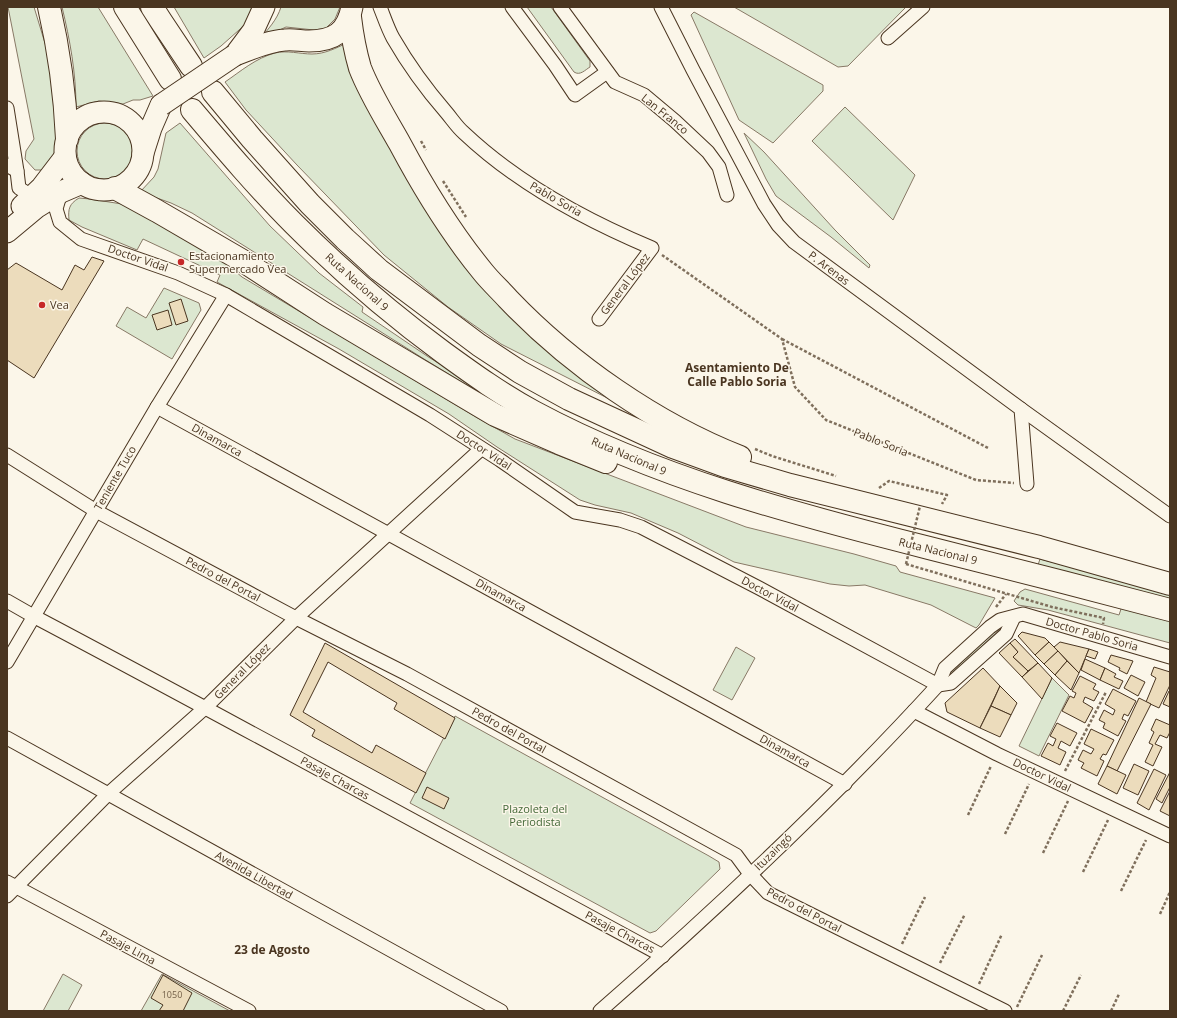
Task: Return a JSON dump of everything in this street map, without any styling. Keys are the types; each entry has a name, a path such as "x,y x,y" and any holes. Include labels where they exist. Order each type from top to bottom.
{"highway":[{"path":"49,7 60,61 66,110 66,148"},
{"path":"125,7 170,79"},
{"path":"152,7 192,66"},
{"path":"351,12 355,49 367,84 410,164 458,238 484,274 537,328 569,355 604,381 644,408 687,433 727,452 853,501"},
{"path":"213,92 252,139 310,204 379,270 479,346 520,372 569,399 674,447 725,466 790,485 1039,547 1170,584"},
{"name":"Ruta Nacional 9","path":"192,110 233,158 293,223 329,258 396,317 495,389 532,411 673,474 776,507 1170,610"},
{"path":"115,188 243,260 325,314 495,415 638,475 714,497 776,507"}],"main road":[{"path":"235,55 253,31 264,7"},
{"path":"120,115 161,105 235,55 272,42 285,40 323,40 334,37 342,30 351,12"},
{"path":"66,148 68,167 74,176 82,183 92,188 104,190 126,184 135,176 141,165 151,128 161,105"},
{"path":"7,219 33,197 42,187 66,148 71,129 88,115 98,112 109,112 120,115 130,121 138,131 142,142 143,154"},
{"path":"7,232 37,207 62,192 82,183"}],"street":[{"name":"Pablo Soria","path":"380,7 392,37 413,70 436,101 463,132 513,173 554,199 615,232 652,248"},
{"path":"512,7 555,65 575,96 607,72"},
{"name":"Lan Franco","path":"560,7 615,82 644,95 675,121 708,152 719,167 727,194"},
{"name":"P. Arenas","path":"661,7 727,136 764,204 778,225 794,242 1021,410 1170,516"},
{"path":"888,38 923,7"},
{"path":"7,108 12,168 19,188 33,197"},
{"name":"Doctor Vidal","path":"62,192 56,209 60,222 81,239 178,273 226,295 382,386 543,489 575,512 620,520 641,527 772,594 938,685"},
{"name":"General López","path":"599,319 652,248"},
{"name":"Teniente Tuco","path":"7,662 35,617 157,407 226,295"},
{"name":"Dinamarca","path":"157,407 845,784"},
{"path":"1021,410 1027,484"},
{"name":"General López","path":"10,889 108,794 206,707 296,618 481,449"},
{"name":"Pedro del Portal","path":"7,455 96,511 296,618 407,674 736,855 750,874 768,893 1005,1011"},
{"name":"Pasaje Charcas","path":"7,601 206,707 663,956"},
{"name":"Doctor Pablo Soria","path":"1014,617 1023,614 1170,656"},
{"name":"Ituzaingó","path":"600,1011 663,956 845,784 938,685 945,668 983,633 1000,620 1014,617"},
{"name":"Doctor Vidal","path":"914,711 997,754 1170,836"},
{"name":"Avenida Libertad","path":"7,738 501,1011"},
{"name":"Pasaje Lima","path":"10,889 249,1011"}],"path":[{"path":"420,140 426,151"},
{"path":"441,178 469,222"},
{"path":"652,248 782,339 988,448"},
{"name":"Pablo Soria","path":"782,339 795,387 826,420 976,480 1027,484"},
{"path":"751,447 772,456 841,478"},
{"path":"874,488 878,489 889,481 947,495 943,505"},
{"path":"920,506 906,564 1052,607 1104,618 1101,636"},
{"path":"1059,783 1106,692"},
{"path":"968,815 997,754"},
{"path":"1005,834 1034,772"},
{"path":"1043,853 1074,790"},
{"path":"1083,872 1113,809"},
{"path":"1121,891 1152,828"},
{"path":"1160,914 1170,892"},
{"path":"896,957 925,897"},
{"path":"934,976 965,914"},
{"path":"974,996 1002,934"},
{"path":"1015,1011 1042,955"},
{"path":"1063,1011 1081,975"},
{"path":"1111,1011 1119,994"}],"green space":[{"path":"8,7 34,7 51,63 59,133 55,145 54,157 42,170 35,170 25,159 26,151 34,139"},
{"path":"62,7 98,7 153,96 140,100 133,100 123,104 99,101 76,107 72,57"},
{"path":"174,7 252,7 248,22 221,46 204,58"},
{"path":"281,7 340,7 335,19 326,28 314,30 286,27 260,39 275,20"},
{"path":"527,7 551,7 590,61 590,67 580,73 574,72"},
{"path":"734,7 906,7 848,66 838,67"},
{"path":"694,12 823,85 823,91 773,143 739,120 691,15"},
{"path":"347,43 431,211 623,406 501,344 448,307 384,255 246,110 225,82 255,61 268,55 284,52 317,54"},
{"path":"845,107 915,175 893,220 812,141"},
{"path":"99,123 111,123 125,131 133,145 131,162 125,171 111,179 99,179 89,174 82,167 77,157 77,145 82,135 89,128"},
{"path":"180,123 270,226 319,273 363,307 362,312 430,358 474,384 484,393 465,384 424,359 192,213 171,203 140,192 154,177 158,169 166,133"},
{"path":"744,133 764,152 835,230 870,265 869,268 831,237 776,196 766,179"},
{"path":"79,198 122,204 147,214 199,248 223,261 242,277 515,439 746,527 854,554 896,566 900,572 995,598 976,628 931,605 865,585 849,586 830,584 734,562 678,533 631,513 580,500 497,447 449,414 339,349 217,282 220,275 143,239 137,250 69,220 70,207 73,202"},
{"path":"164,288 199,303 201,310 172,359 116,326 127,307 146,318"},
{"path":"1040,559 1170,593 1170,599 1038,565"},
{"path":"1025,589 1119,615 1122,606 1170,619 1170,643 1048,610 1018,605 1014,601 1020,592"},
{"path":"999,627 1001,628 949,678 947,676"},
{"path":"736,647 755,658 732,700 713,690"},
{"path":"1052,678 1069,695 1039,756 1019,746"},
{"name":"Plazoleta del Periodista","path":"455,716 709,856 719,862 720,869 656,931 650,933 410,803"},
{"path":"63,974 82,985 68,1011 43,1011"},
{"path":"162,974 230,1011 141,1011"}],"building":[{"name":"Vea","path":"92,257 104,261 34,378 7,360 7,270 16,263 62,290 75,265 84,270"},
{"path":"181,299 188,321 176,325 169,303"},
{"path":"168,310 172,325 157,330 152,315"},
{"path":"1022,632 1045,638 1049,642 1035,655 1018,636"},
{"path":"1015,639 1038,663 1028,671 1013,657 1018,652 1010,643"},
{"path":"1049,642 1058,651 1044,664 1035,655"},
{"path":"1060,642 1089,649 1079,673 1054,647"},
{"path":"325,643 455,718 445,739 394,709 397,703 328,662 303,712 372,753 376,745 426,773 416,793 312,736 315,730 290,715"},
{"path":"1010,643 1018,652 1013,657 1028,671 1022,677 999,653"},
{"path":"1089,649 1098,652 1095,659 1086,656"},
{"path":"1058,651 1067,661 1055,675 1044,664"},
{"path":"1111,655 1133,661 1127,674 1119,670 1120,668 1108,662"},
{"path":"1085,659 1105,668 1100,680 1081,670"},
{"path":"1067,661 1079,673 1071,690 1055,675"},
{"path":"1038,663 1052,678 1042,699 1022,677"},
{"path":"1154,667 1170,672 1170,685 1159,708 1146,702 1156,678 1151,675"},
{"path":"983,668 1000,686 980,728 947,712 945,703"},
{"path":"1105,668 1116,674 1114,677 1123,681 1119,689 1100,680"},
{"path":"1131,675 1145,682 1138,696 1124,688"},
{"path":"1080,676 1096,684 1093,689 1099,692 1094,701 1085,697 1083,702 1093,708 1085,723 1062,711 1070,696 1074,698 1076,693 1072,691"},
{"path":"1000,686 1017,703 1011,715 991,706"},
{"path":"1113,689 1136,701 1128,716 1124,714 1122,719 1126,721 1118,736 1103,728 1105,723 1099,720 1104,710 1113,715 1115,710 1105,704"},
{"path":"1170,691 1170,707 1163,704"},
{"path":"1139,698 1151,704 1117,771 1107,766"},
{"path":"991,706 1011,715 1000,737 980,728"},
{"path":"1156,719 1170,725 1170,732 1167,738 1160,735 1155,744 1162,747 1153,766 1145,762 1153,745 1149,743 1154,732 1151,730"},
{"path":"1057,723 1077,733 1070,746 1061,741 1058,748 1066,752 1060,765 1041,756 1048,743 1053,746 1056,739 1050,736"},
{"path":"1091,729 1114,740 1106,755 1103,754 1100,759 1104,761 1097,776 1081,768 1084,763 1078,760 1083,750 1091,754 1094,749 1084,744"},
{"path":"1134,764 1149,771 1138,795 1123,788"},
{"path":"1107,766 1126,775 1117,794 1098,784"},
{"path":"1154,769 1166,775 1149,810 1137,803"},
{"path":"1170,772 1170,787 1162,803 1156,799"},
{"path":"427,787 449,798 444,809 422,798"},
{"path":"1170,791 1170,816 1160,811"},
{"path":"163,975 192,993 183,1011 159,1011 163,1005 151,998"}],"place":[{"name":"Estacionamiento Supermercado Vea","path":"181,262"},
{"name":"Vea","path":"42,305"}],"district":[{"name":"Asentamiento De Calle Pablo Soria","path":"737,375"},
{"name":"23 de Agosto","path":"272,950"}]}
